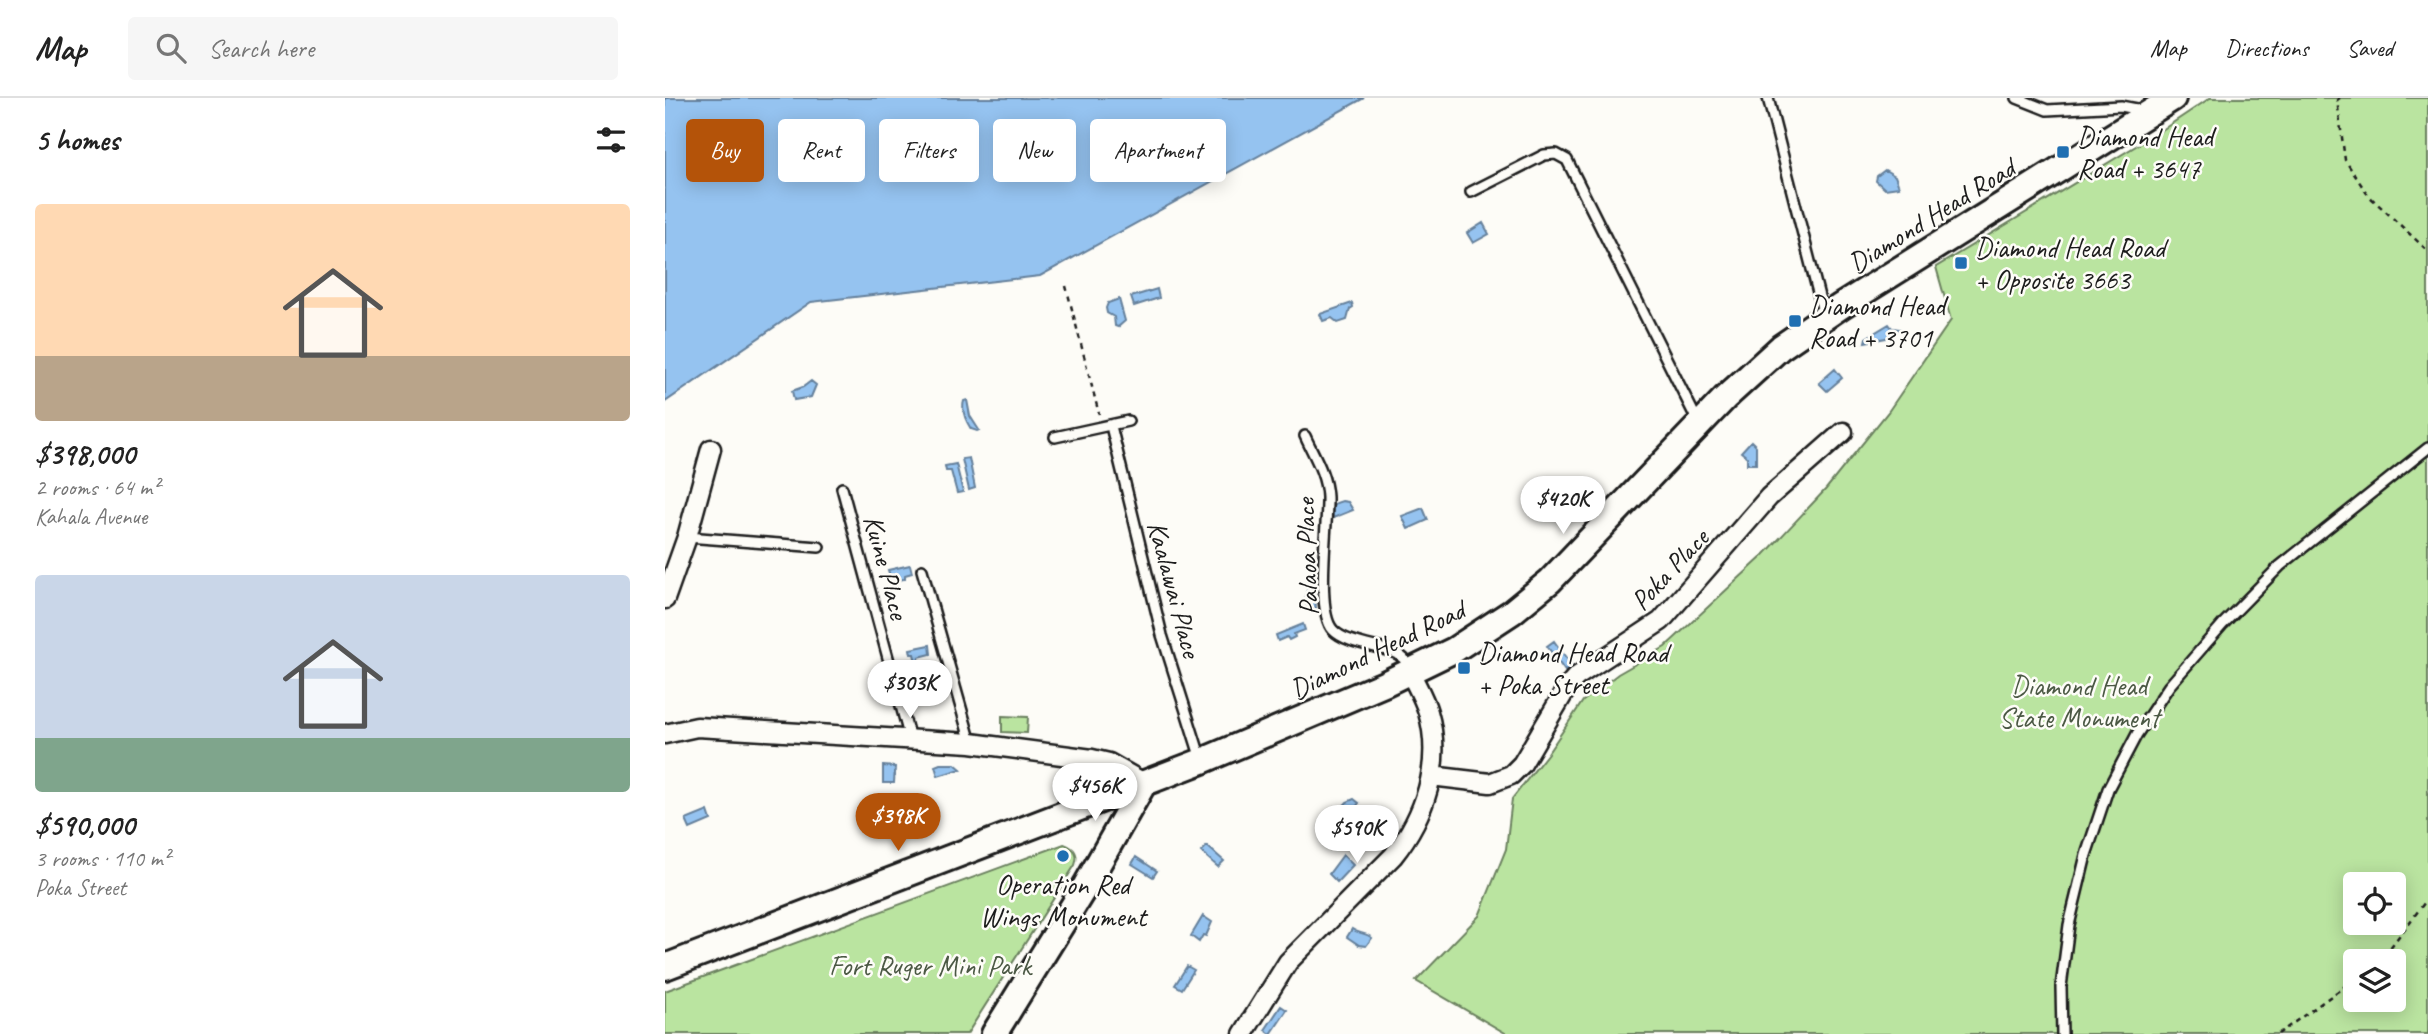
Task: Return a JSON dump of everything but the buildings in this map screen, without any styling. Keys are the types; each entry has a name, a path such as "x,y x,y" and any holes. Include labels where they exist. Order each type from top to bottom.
{"street":[{"name":"Diamond Head Road","path":"665,967 1202,761 1410,672 1474,638 1532,597 1700,425 1762,364 1800,333 2173,98"},
{"name":"Poka Place","path":"1431,776 1490,783 1511,775 1522,764 1576,677 1661,621 1769,497 1843,432"},
{"path":"665,599 687,537 711,449"},
{"path":"1243,1034 1288,962 1393,856 1405,842 1422,810 1431,776 1432,743 1429,718 1410,672"},
{"path":"665,734 697,727 971,743 1092,758 1109,763 1144,783 1086,885 994,1034"}],"lane":[{"path":"1768,98 1825,317"},
{"path":"2017,98 2047,110 2121,106 2151,112"},
{"path":"1471,192 1544,155 1556,154 1567,160 1700,425"},
{"path":"1055,437 1128,421"},
{"name":"Kaalawai Place","path":"1107,427 1162,635 1202,761"},
{"name":"Palaoa Place","path":"1305,436 1325,484 1325,613 1328,625 1339,635 1398,654 1404,659 1410,672"},
{"path":"2062,1034 2061,987 2069,925 2085,855 2108,789 2137,734 2169,685 2223,624 2280,566 2428,448"},
{"name":"Kuine Place","path":"842,488 910,739"},
{"path":"687,537 819,547"},
{"path":"922,570 971,743"}],"path":[{"path":"2340,98 2337,100 2345,160 2368,195 2428,251"},
{"path":"1066,286 1107,427"},
{"path":"2389,949 2428,898"},
{"path":"2278,1034 2343,988"}],"green space":[{"name":"Diamond Head State Monument","path":"2210,98 2428,98 2428,1034 1507,1034 1416,981 1479,916 1506,849 1512,799 1548,753 1583,701 1618,674 1665,647 1764,555 1826,489 1888,412 1951,320 1936,267 2159,132"},
{"path":"1002,716 1028,717 1027,733 1002,732"},
{"name":"Fort Ruger Mini Park","path":"1064,844 1075,852 1075,865 967,1034 665,1034 665,991"}],"water":[{"path":"665,98 1364,98 1226,174 1226,119 1090,119 1090,182 1211,182 1040,276 811,302 665,402"},
{"path":"1885,170 1895,176 1899,187 1885,189 1876,181 1877,176"},
{"path":"1483,223 1489,234 1473,243 1467,233"},
{"path":"1157,289 1159,298 1134,306 1131,297"},
{"path":"1119,299 1125,321 1118,327 1106,308 1108,303"},
{"path":"1352,303 1347,320 1338,323 1332,318 1323,321 1320,314"},
{"path":"1889,324 1892,328 1899,329 1886,338 1865,342 1866,338"},
{"path":"1835,369 1842,378 1827,391 1819,383"},
{"path":"811,381 816,385 811,397 794,400 792,391"},
{"path":"967,400 970,416 979,430 977,431 971,429 965,416 963,405"},
{"path":"1751,441 1756,446 1756,464 1747,464 1747,457 1741,452"},
{"path":"969,458 975,488 969,490 962,459"},
{"path":"956,464 963,492 957,493 951,471 946,471 945,466"},
{"path":"1342,501 1348,502 1353,510 1333,518 1332,508"},
{"path":"1423,508 1428,520 1408,529 1402,516"},
{"path":"910,565 912,573 905,575 905,579 898,580 896,575 890,576 888,570"},
{"path":"1313,579 1316,608 1309,611 1305,601 1309,580"},
{"path":"1303,624 1305,630 1294,634 1295,637 1278,641 1276,635"},
{"path":"1554,641 1572,666 1565,671 1547,646"},
{"path":"930,645 931,654 919,657 916,662 910,649"},
{"path":"955,764 961,769 938,776 935,766"},
{"path":"883,766 895,767 894,783 883,783"},
{"path":"1354,799 1359,803 1347,819 1339,811"},
{"path":"708,811 711,820 690,829 686,820"},
{"path":"1207,846 1224,861 1218,867 1201,852"},
{"path":"1343,855 1353,865 1337,882 1329,874"},
{"path":"1136,857 1157,871 1153,877 1132,864"},
{"path":"1203,916 1212,922 1206,936 1203,935 1199,942 1191,936"},
{"path":"1352,929 1372,938 1366,946 1347,937"},
{"path":"1187,966 1194,970 1182,989 1175,985"},
{"path":"1281,1006 1287,1010 1271,1034 1265,1030"}],"place":[{"name":"Diamond Head Road + 3647","path":"2063,152"},
{"name":"Diamond Head Road + Opposite 3663","path":"1961,263"},
{"name":"Diamond Head Road + 3701","path":"1795,321"},
{"name":"Diamond Head Road + Poka Street","path":"1464,668"},
{"name":"Operation Red Wings Monument","path":"1063,856"}]}
